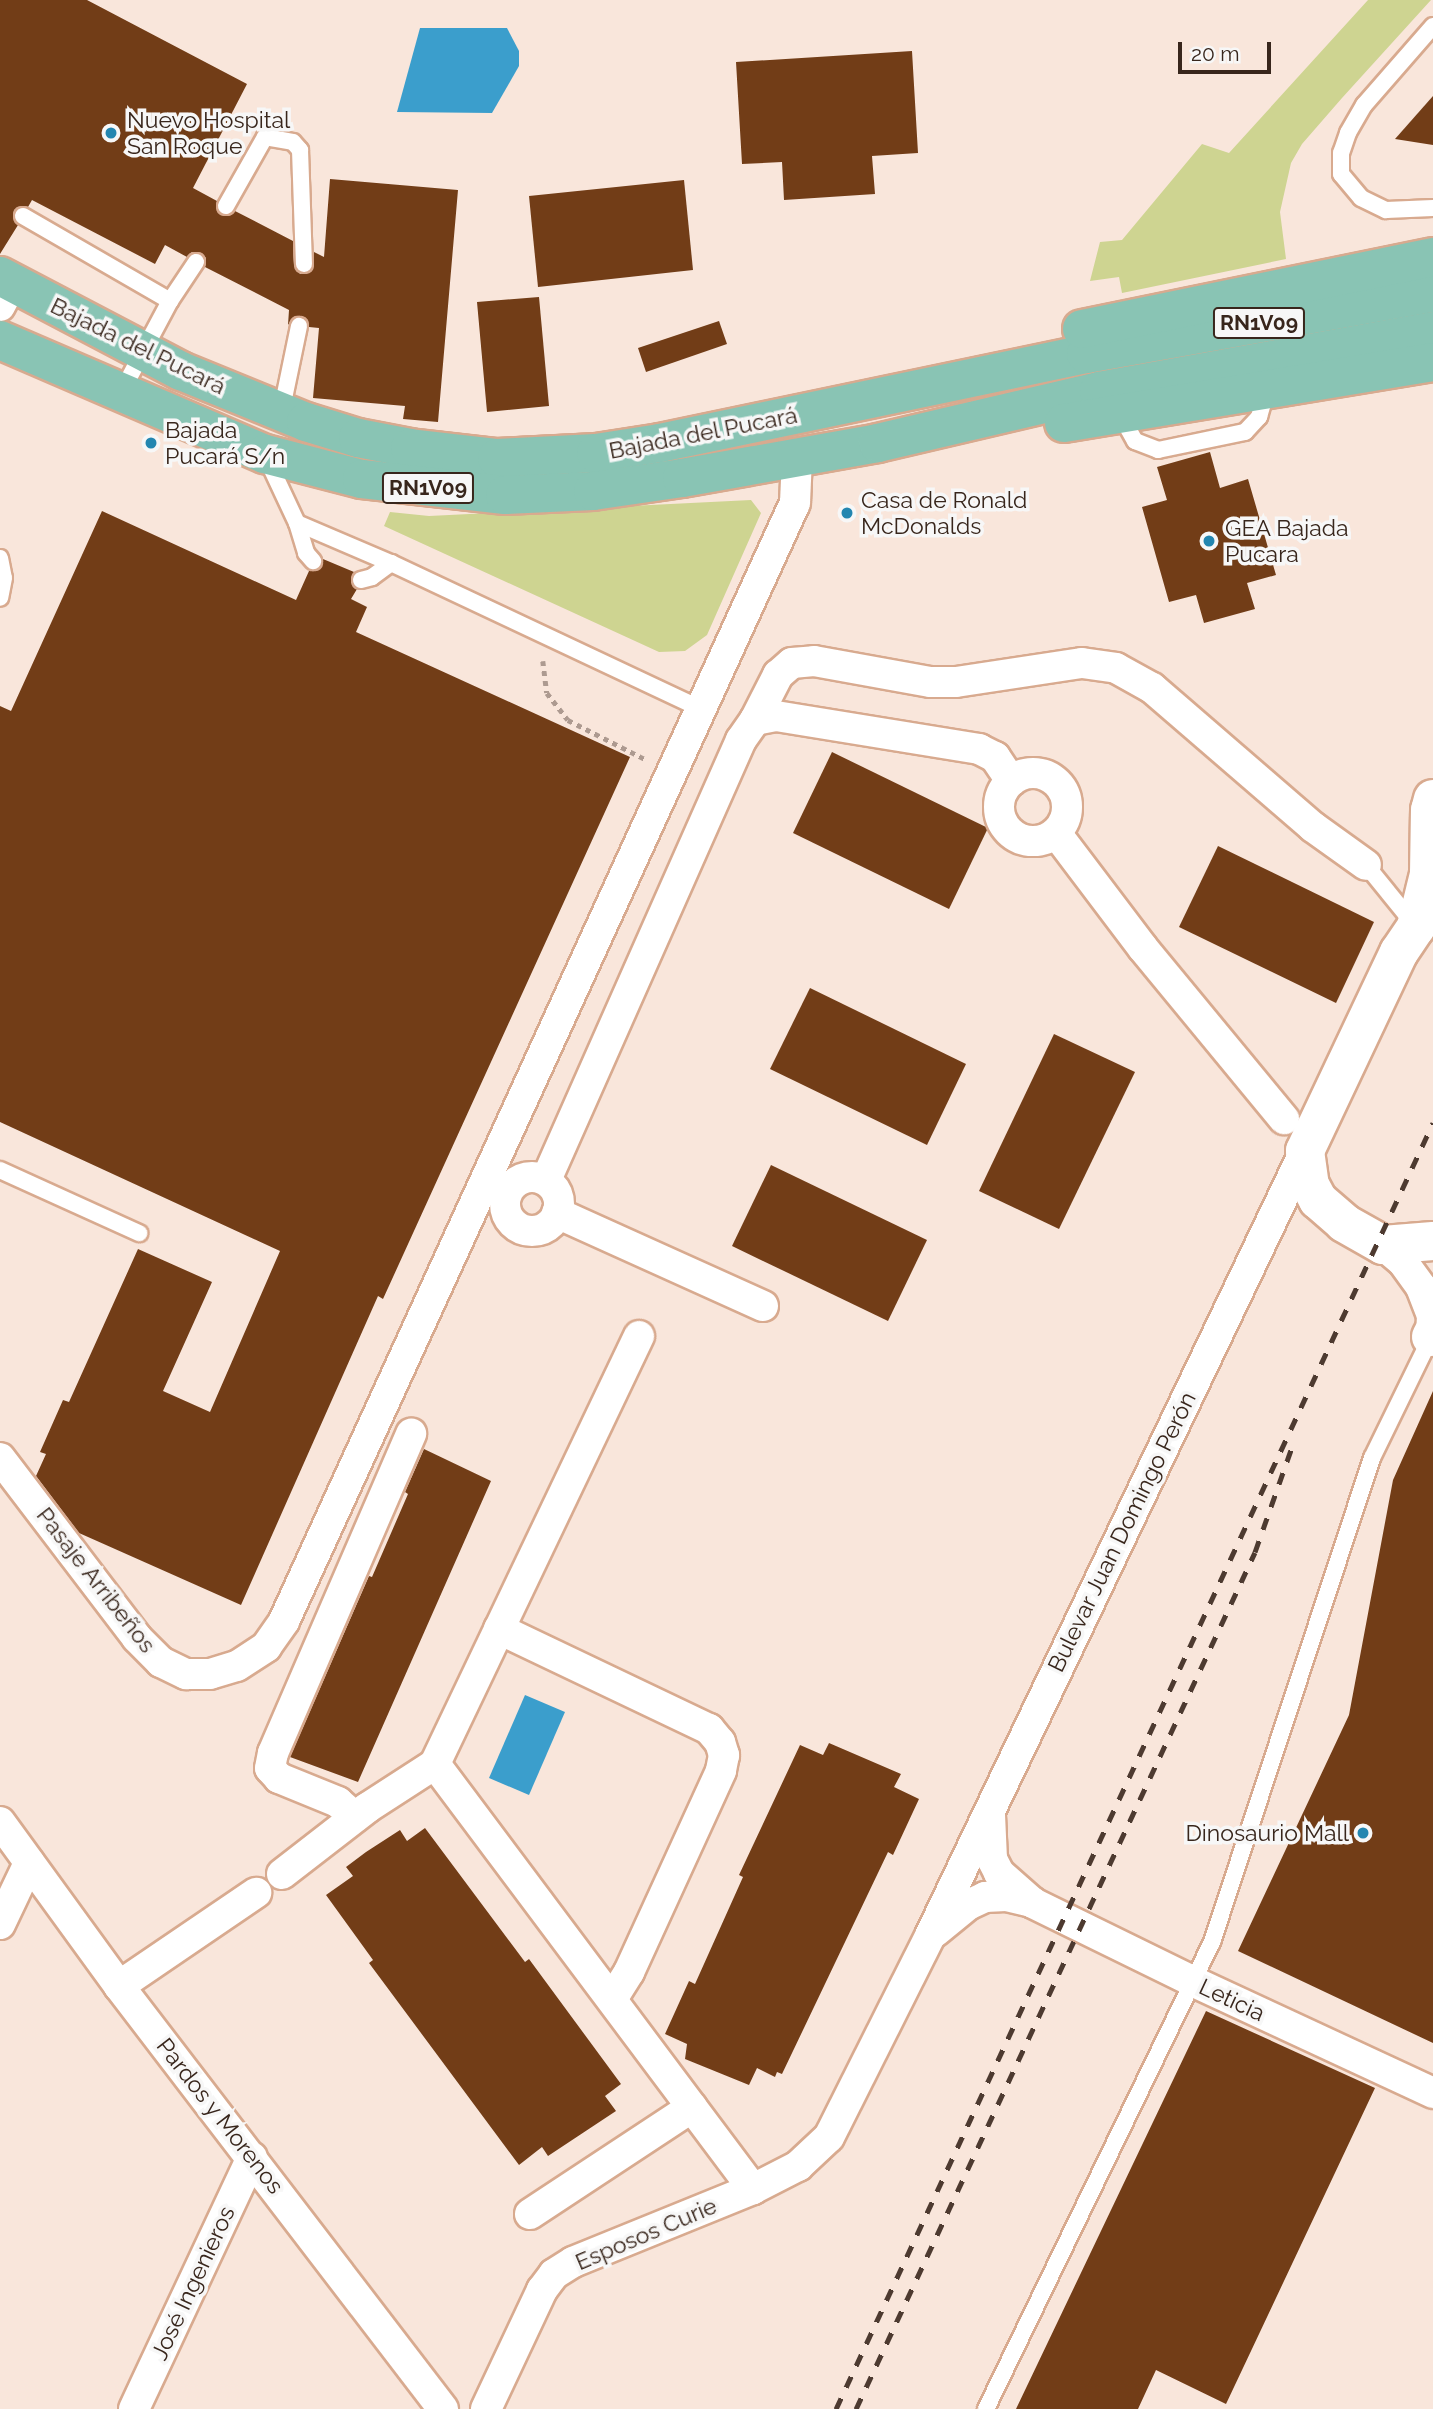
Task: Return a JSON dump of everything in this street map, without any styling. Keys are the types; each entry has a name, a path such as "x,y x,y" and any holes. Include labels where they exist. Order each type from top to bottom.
{"main road":[{"path":"810,412 925,367 973,353 1433,257"},
{"name":"Bajada del Pucará","path":"4,288 281,413 358,438 410,448 497,458 596,453 810,412 1086,354 1433,293"},
{"name":"Bajada del Pucará","path":"0,340 265,454 362,479 505,495 593,491 878,443 1099,391 1433,331"},
{"path":"878,443 1023,429 1433,362"},
{"name":"Bulevar Juan Domingo Perón","path":"1305,1151 1399,952 1424,921 1429,874 1429,820 1433,799"},
{"path":"1305,1151 1305,1170 1318,1200 1344,1223 1383,1245 1433,1241"}],"street":[{"path":"672,773 795,503 797,457"},
{"path":"546,1180 741,740 755,720 778,675 792,663 814,660 930,682 956,682 1082,663 1116,668 1152,688 1313,827 1366,865"},
{"path":"755,720 776,716 979,749 995,757 1011,781"},
{"name":"Pasaje Arribeños","path":"0,1458 137,1638 161,1662 186,1674 210,1674 237,1667 266,1647 285,1621 672,773"},
{"path":"1032,773 1055,780 1067,800 1063,823 1056,833 1037,842 1016,837 1007,830 999,811 1000,800 1011,781 1032,773"},
{"path":"1056,833 1143,948 1284,1119"},
{"name":"Bulevar Juan Domingo Perón","path":"829,2137 930,1936 1305,1151"},
{"path":"529,1176 546,1180 558,1195 557,1213 553,1221 538,1230 520,1229 507,1216 505,1199 513,1183 529,1176"},
{"path":"557,1213 763,1306"},
{"path":"1383,1245 1408,1267 1421,1287 1432,1316 1432,1335"},
{"path":"282,1874 355,1817 435,1764 639,1336"},
{"path":"355,1817 338,1802 279,1778 270,1768 272,1753 411,1434"},
{"path":"499,1629 709,1729 720,1742 724,1755 721,1771 640,1947 612,1999"},
{"path":"435,1764 753,2189"},
{"name":"Leticia","path":"990,1807 992,1859 999,1873 1033,1903"},
{"name":"Pardos y Morenos","path":"0,1822 120,1986 443,2409"},
{"path":"0,1924 29,1863"},
{"path":"120,1986 256,1893"},
{"name":"Leticia","path":"930,1936 968,1905 985,1897 1006,1896 1033,1903 1194,1983 1433,2093"},
{"path":"530,2214 692,2107"},
{"name":"Esposos Curie","path":"486,2409 542,2290 555,2274 573,2262 753,2189 799,2166 829,2137"},
{"name":"José Ingenieros","path":"134,2409 252,2157"}],"lane":[{"path":"1433,26 1364,105 1348,133 1341,163 1342,174 1350,187 1373,206 1386,210 1433,208"},
{"path":"226,206 265,137 293,142 300,150 304,264"},
{"path":"23,216 170,301"},
{"path":"121,393 170,301 196,262"},
{"path":"281,413 299,326"},
{"path":"265,454 297,523 306,553 313,561"},
{"path":"297,523 391,563 701,709"},
{"path":"0,558 4,578 0,598"},
{"path":"361,580 372,577 391,563"},
{"path":"1366,865 1424,921"},
{"path":"1284,1119 1305,1151"},
{"path":"0,1170 139,1233"},
{"path":"986,2409 1212,1942 1372,1458 1432,1335"}],"path":[{"path":"539,632 547,692 569,720 672,773"}],"green space":[{"path":"1368,0 1431,0 1302,144 1291,163 1280,212 1286,259 1122,293 1119,277 1090,281 1100,242 1122,240 1202,144 1229,153"},
{"path":"751,500 761,513 707,635 685,651 659,652 384,526 390,512 429,516"}],"water":[{"path":"420,28 507,28 519,51 519,66 492,113 397,112"},
{"path":"525,1695 565,1712 529,1795 489,1778"}],"building":[{"name":"Nuevo Hospital San Roque","path":"0,0 87,0 247,84 193,188 217,201 217,211 221,215 231,215 235,211 293,241 294,265 300,274 313,269 314,252 324,257 330,179 458,190 438,422 403,419 405,406 313,398 319,328 309,327 306,319 300,316 292,319 288,325 289,310 205,267 206,258 201,253 192,252 187,257 165,245 155,264 32,200 28,207 22,206 14,210 13,217 18,225 0,254"},
{"path":"912,51 918,153 872,156 875,194 784,200 782,162 742,164 736,62"},
{"path":"1433,96 1433,145 1395,139"},
{"path":"684,180 693,270 538,287 529,196"},
{"path":"539,297 549,406 487,412 477,302"},
{"path":"719,321 727,344 646,372 638,348"},
{"name":"GEA Bajada Pucara","path":"1210,452 1220,488 1248,479 1276,575 1247,583 1255,609 1204,623 1196,595 1169,602 1142,507 1167,500 1157,467"},
{"path":"102,511 296,600 309,571 319,569 323,559 354,572 351,582 357,589 351,599 367,607 356,632 630,757 383,1299 378,1296 241,1605 79,1533 36,1476 46,1454 40,1452 63,1400 69,1402 138,1249 212,1282 163,1391 210,1412 280,1251 0,1122 0,706 11,711"},
{"path":"832,752 988,828 949,909 793,833"},
{"path":"1218,846 1374,922 1336,1003 1179,927"},
{"path":"810,988 966,1064 927,1145 770,1069"},
{"path":"1054,1034 1135,1072 1059,1229 979,1191"},
{"path":"771,1165 927,1240 888,1321 732,1246"},
{"name":"Dinosaurio Mall","path":"1433,1391 1433,2043 1238,1951 1349,1715 1393,1480"},
{"path":"424,1449 491,1481 358,1782 290,1757 369,1576 372,1577 408,1494 405,1492"},
{"path":"829,1743 901,1774 894,1787 919,1799 893,1855 888,1852 782,2074 777,2072 775,2077 757,2068 749,2085 685,2059 687,2044 665,2034 689,1981 695,1984 743,1877 739,1875 800,1745 823,1755"},
{"path":"425,1828 525,1962 529,1959 621,2084 605,2096 616,2111 548,2156 542,2147 519,2165 369,1963 373,1960 326,1895 353,1876 346,1867 366,1852 400,1830 407,1841"},
{"path":"1206,2011 1375,2088 1226,2404 1156,2370 1138,2409 1016,2409"}],"railway":[{"path":"836,2409 1433,1123"},
{"path":"856,2409 1255,1552 1292,1447"}],"place":[{"name":"Nuevo Hospital San Roque","path":"111,133"},
{"name":"Bajada Pucará S/n","path":"151,443"},
{"name":"Casa de Ronald McDonalds","path":"847,513"},
{"name":"GEA Bajada Pucara","path":"1209,541"},
{"name":"Dinosaurio Mall","path":"1363,1833"}]}
